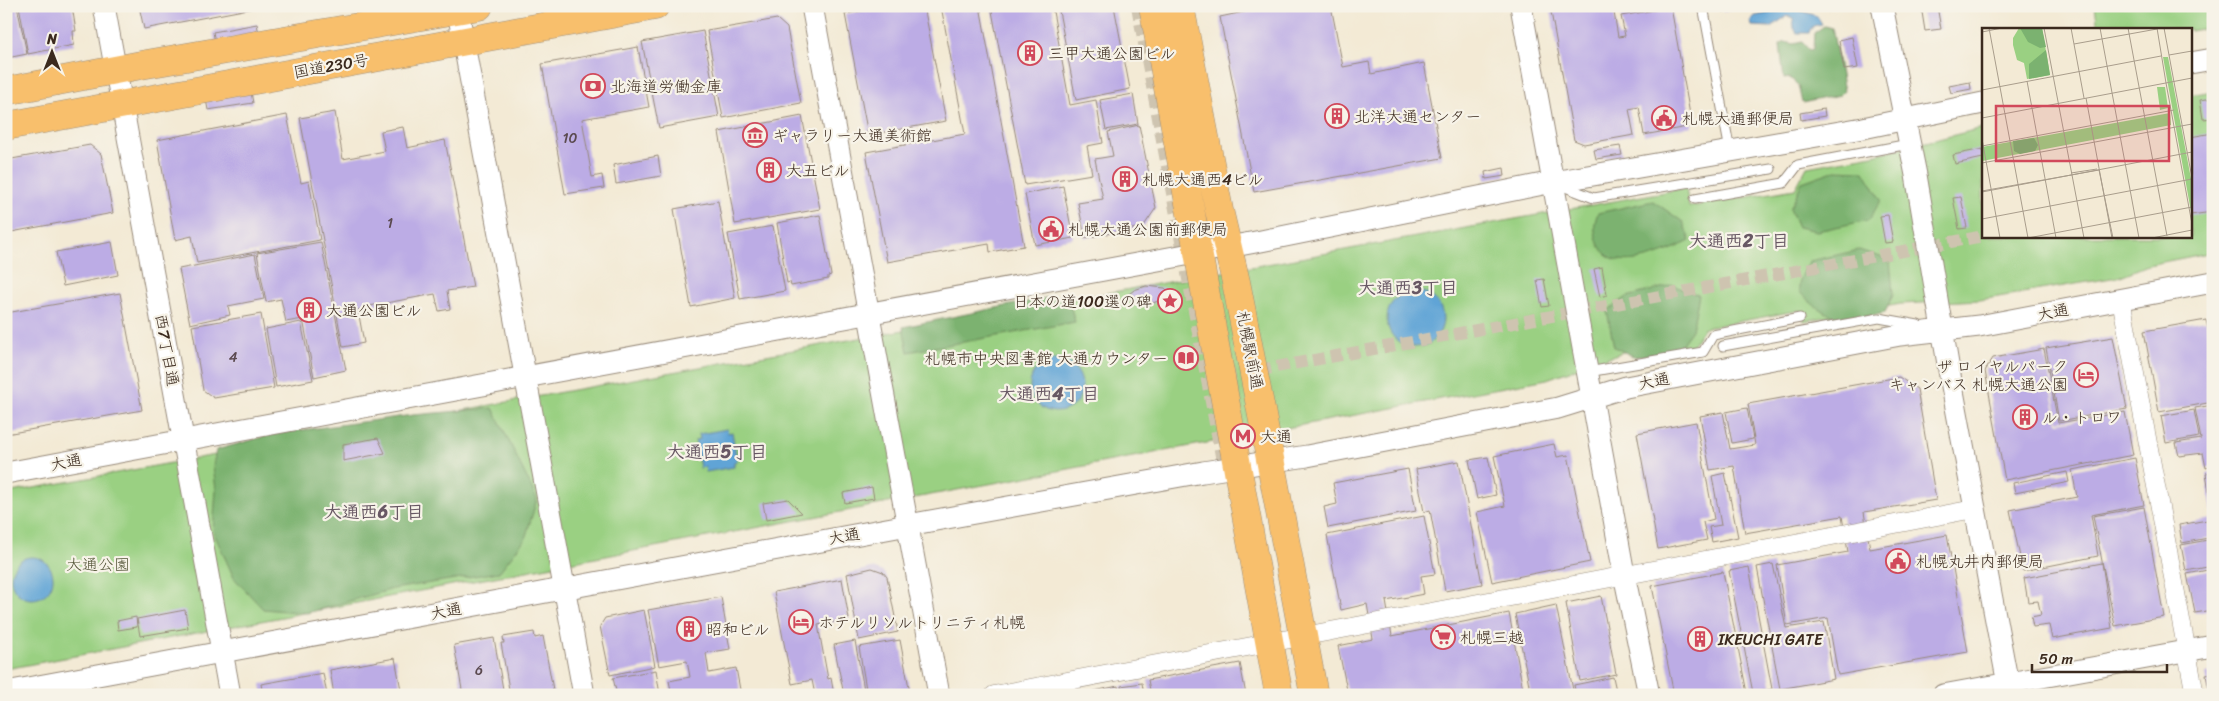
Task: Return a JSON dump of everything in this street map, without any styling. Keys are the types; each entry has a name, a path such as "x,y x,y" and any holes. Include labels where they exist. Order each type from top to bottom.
{"highway":[{"name":"国道230号","path":"6,126 655,6"},
{"path":"1153,6 1279,695"},
{"name":"札幌駅前通","path":"1180,6 1218,210 1228,247 1271,462 1314,695"},
{"name":"国道230号","path":"6,91 464,8"}],"street":[{"name":"西7丁目通","path":"104,6 230,695"},
{"path":"812,6 940,695"},
{"path":"1521,6 1624,574 1649,695"},
{"path":"1882,6 1903,119 1916,175 1974,509 2008,689"},
{"path":"464,8 464,41 584,695"},
{"path":"2192,63 2213,59"},
{"name":"大通","path":"6,473 1228,247 1553,182 1730,152 1982,103"},
{"name":"大通","path":"6,692 908,524 1271,462 1549,409 1626,387 1890,337 1979,326 2213,282"},
{"path":"2121,299 2195,695"},
{"path":"994,695 1974,509"},
{"path":"1943,695 2008,689 2213,646"}],"lane":[{"path":"1703,6 1730,152"},
{"path":"1695,199 1784,183 1798,164 1909,144"},
{"path":"1553,182 1594,198 1771,169"},
{"path":"1587,372 1703,352 1713,335 1800,318"},
{"path":"1723,346 1880,318 1942,330"}],"green space":[{"path":"2095,6 2213,6 2213,20 2207,28 2192,31 2192,28 2098,28"},
{"path":"1824,26 1832,28 1844,91 1840,95 1802,103 1798,85 1790,78 1784,79 1780,45 1785,42 1793,44 1802,42 1809,50 1813,49 1814,33"},
{"name":"大通公園","path":"2213,91 2213,252 2148,265 2118,277 1980,300 1901,304 1804,321 1801,310 1704,328 1692,345 1623,352 1547,379 6,669 6,493 1686,188 1689,207 1795,189 1807,167 1873,155 1982,128 1982,238 2192,238 2192,95"},
{"path":"1836,170 1864,171 1881,200 1869,220 1817,231 1798,227 1790,209 1802,182"},
{"path":"1653,201 1683,222 1690,241 1654,256 1627,261 1615,259 1605,253 1598,243 1595,231 1595,221 1598,213"},
{"path":"1859,250 1890,260 1893,294 1885,313 1854,318 1837,317 1819,308 1801,293 1799,283 1810,261"},
{"path":"1672,285 1699,295 1692,330 1678,349 1635,357 1614,347 1607,311 1627,297"},
{"path":"1050,297 1059,297 1071,308 1075,322 908,352 903,327"},
{"path":"493,408 537,499 525,539 499,572 393,589 307,613 263,609 234,578 213,531 216,490 213,466 216,450 273,434 413,415"}],"water":[{"path":"1793,8 1817,16 1822,24 1813,26 1809,33 1797,33 1794,28 1793,18 1787,16 1771,27 1752,26 1750,21 1755,16"},
{"path":"1409,291 1421,291 1431,295 1439,303 1443,319 1439,335 1431,343 1421,347 1409,347 1399,343 1391,335 1387,325 1387,313 1391,303 1399,295"},
{"path":"1051,360 1061,360 1075,367 1082,381 1082,391 1075,405 1061,412 1051,412 1041,408 1034,401 1030,391 1030,381 1034,371 1041,364"},
{"path":"727,429 728,433 732,432 737,461 734,462 734,467 706,472 705,467 700,468 695,440 700,439 699,434"},
{"path":"36,557 44,560 50,566 53,578 50,590 44,596 28,599 20,596 14,590 11,574 14,566 20,560"}],"building":[{"path":"6,6 17,6 27,54 7,58"},
{"path":"19,6 72,6 76,31 73,31 74,45 28,54"},
{"path":"139,6 259,6 259,7 144,29"},
{"path":"888,6 924,6 946,121 868,135 845,14"},
{"path":"941,6 980,6 1024,246 990,252 989,244 887,262 866,152 965,134"},
{"name":"三甲大通公園ビル","path":"991,6 1052,6 1070,105 1096,100 1103,143 1087,146 1092,174 1025,185"},
{"path":"1058,6 1114,6 1130,89 1076,100"},
{"name":"北洋大通センター","path":"1272,6 1331,6 1343,67 1369,62 1371,74 1424,63 1442,158 1254,192 1220,17"},
{"path":"1580,6 1613,6 1618,37 1625,36 1621,16 1671,7 1692,126 1644,135 1639,107 1629,109 1634,135 1584,144 1574,140 1551,12"},
{"path":"1722,6 1748,6 1748,7 1723,12"},
{"path":"1921,6 1937,6 1941,29 1925,31"},
{"path":"777,19 787,28 801,103 723,118 707,31"},
{"path":"257,24 259,34 215,42 213,32"},
{"path":"703,31 719,117 659,128 642,42"},
{"path":"1852,37 1858,68 1844,70 1839,40"},
{"path":"638,47 649,107 582,119 592,177 602,175 604,188 565,194 542,64"},
{"path":"1970,82 1971,89 1951,93 1949,86"},
{"path":"251,92 253,103 208,110 206,99"},
{"path":"1133,94 1138,124 1106,130 1100,100"},
{"path":"2213,98 2213,118 2203,119 2200,100"},
{"path":"1824,109 1825,116 1801,120 1800,113"},
{"path":"335,112 343,159 385,151 381,131 403,127 407,148 445,140 473,287 447,291 450,309 439,311 435,294 364,307 358,310 364,343 343,347 300,118"},
{"path":"287,115 301,183 309,181 320,240 197,263 192,236 175,240 157,140"},
{"name":"大五ビル","path":"802,116 820,209 735,224 719,132"},
{"name":"札幌大通西4ビル","path":"1139,125 1156,208 1143,227 1085,238 1078,203 1103,199 1095,159 1113,156 1108,132"},
{"path":"2213,133 2213,212 2192,215 2192,137"},
{"path":"90,145 101,154 113,213 6,233 6,160"},
{"path":"1620,146 1622,155 1596,159 1594,150"},
{"path":"1982,149 1982,158 1955,164 1953,155"},
{"path":"658,156 661,176 616,184 613,165"},
{"path":"1504,168 1505,176 1486,179 1485,172"},
{"path":"1063,186 1073,238 1035,245 1025,194"},
{"path":"1961,197 1967,228 1959,229 1953,198"},
{"path":"718,201 735,298 691,307 674,209"},
{"path":"820,215 831,275 828,276 828,279 791,286 790,282 787,283 777,223"},
{"path":"1888,215 1893,242 1885,243 1880,216"},
{"path":"773,226 785,291 740,299 728,234"},
{"path":"112,242 118,275 63,286 56,252"},
{"name":"大通公園ビル","path":"321,242 346,370 314,377 303,319 286,322 281,299 266,302 257,253"},
{"path":"255,254 264,299 228,306 230,315 190,324 179,269"},
{"path":"1602,267 1607,295 1600,297 1594,269"},
{"path":"1544,279 1549,306 1542,307 1537,280"},
{"path":"1146,286 1165,288 1168,291 1167,298 1147,305 1139,305 1129,298 1129,294 1134,290"},
{"path":"120,293 142,410 6,434 6,313"},
{"path":"261,314 274,388 214,398 203,390 192,326"},
{"path":"2206,320 2213,350 2213,402 2159,412 2144,331"},
{"path":"301,322 313,380 276,387 266,329"},
{"path":"2113,337 2127,409 2059,421 2046,348"},
{"name":"ル・トロワ","path":"2044,349 2058,423 2125,412 2133,455 2005,480 1985,371 1993,358"},
{"path":"1899,377 1917,389 1936,500 1864,512 1870,549 1947,535 1968,652 1838,675 1828,618 1787,625 1777,565 1848,552 1842,516 1745,533 1734,466 1710,470 1700,416 1723,412 1730,449 1755,445 1748,404"},
{"path":"2213,405 2213,466 2206,468 2203,453 2179,456 2176,443 2201,439 2195,408"},
{"path":"1747,408 1753,439 1732,443 1726,412"},
{"path":"2194,410 2199,437 2166,443 2161,416"},
{"path":"1696,422 1714,519 1703,522 1707,540 1658,549 1637,433"},
{"path":"378,438 385,453 343,461 343,444"},
{"path":"1554,444 1557,457 1568,455 1590,562 1492,582 1477,512 1505,506 1494,456"},
{"path":"1488,457 1496,495 1477,499 1469,460"},
{"path":"2135,458 2144,505 2091,515 2098,556 2023,571 2010,510 2077,497 2072,470"},
{"path":"1459,461 1482,584 1445,591 1430,510 1424,512 1416,469"},
{"path":"1408,469 1416,511 1328,528 1324,507 1337,504 1333,483"},
{"path":"2067,472 2069,482 2015,493 2013,483"},
{"path":"2213,472 2213,511 2212,511 2206,473"},
{"path":"1725,473 1738,537 1712,542 1709,527 1721,525 1712,476"},
{"path":"872,487 874,498 845,503 843,493"},
{"path":"788,499 802,513 766,520 763,503"},
{"path":"2144,507 2164,617 2115,626 2093,516"},
{"path":"1424,516 1435,574 1421,576 1424,594 1386,601 1392,636 1509,613 1524,695 1348,695 1338,646 1373,639 1367,604 1341,610 1327,535"},
{"path":"2213,519 2213,537 2182,543 2179,525"},
{"path":"2213,539 2213,566 2186,571 2181,545"},
{"path":"2102,563 2112,628 2052,639 2049,625 2033,627 2031,617 2041,615 2038,601 2028,602 2024,578"},
{"path":"1773,564 1786,628 1824,622 1834,679 1780,689 1757,567"},
{"path":"1749,567 1772,689 1753,693 1729,571"},
{"path":"872,568 883,572 887,577 898,632 859,640 847,574"},
{"path":"2213,569 2213,610 2195,613 2187,574"},
{"name":"IKEUCHI GATE","path":"1723,572 1747,693 1674,695 1652,586"},
{"path":"842,579 849,619 818,625 828,679 831,678 834,695 815,695 812,680 792,684 774,592"},
{"path":"1601,596 1616,674 1580,681 1566,603"},
{"name":"昭和ビル","path":"721,597 730,649 706,653 709,673 736,668 741,695 672,695 669,681 690,677 687,661 659,666 648,610"},
{"path":"1556,605 1574,695 1531,695 1515,614"},
{"path":"185,610 188,628 140,636 137,619"},
{"path":"644,610 655,666 610,675 600,626 605,618"},
{"path":"136,617 137,627 118,630 117,621"},
{"path":"534,632 535,638 543,636 554,695 510,695 501,643 504,643 503,637"},
{"path":"494,638 504,695 463,695 454,645"},
{"path":"900,640 910,693 867,695 859,647"},
{"path":"855,641 865,695 844,695 834,645"},
{"path":"395,658 402,695 334,695 330,670"},
{"path":"1240,663 1246,695 1151,695 1148,680"},
{"path":"656,670 660,695 617,695 613,678"},
{"path":"323,673 327,695 263,695 261,684"},
{"path":"2213,673 2213,695 2210,695 2206,674"},
{"path":"1613,677 1617,695 1576,695 1574,685"},
{"path":"1142,683 1144,695 1122,695 1121,686"},
{"path":"1118,686 1119,695 1080,695 1080,694"}],"tunnel":[{"path":"1137,6 1222,461"},
{"path":"1206,380 1982,236"}],"place":[{"name":"三甲大通公園ビル","path":"1030,53"},
{"name":"北海道労働金庫","path":"593,86"},
{"name":"北洋大通センター","path":"1337,116"},
{"name":"札幌大通郵便局","path":"1664,118"},
{"name":"ギャラリー大通美術館","path":"755,135"},
{"name":"大五ビル","path":"769,170"},
{"name":"札幌大通西4ビル","path":"1125,179"},
{"name":"札幌大通公園前郵便局","path":"1051,229"},
{"name":"日本の道100選の碑","path":"1170,301"},
{"name":"大通公園ビル","path":"309,310"},
{"name":"札幌市中央図書館 大通カウンター","path":"1186,358"},
{"name":"ザ ロイヤルパーク キャンバス 札幌大通公園","path":"2086,375"},
{"name":"ル・トロワ","path":"2025,417"},
{"name":"大通","path":"1243,436"},
{"name":"札幌丸井内郵便局","path":"1898,561"},
{"name":"ホテルリソルトリニティ札幌","path":"801,622"},
{"name":"昭和ビル","path":"689,629"},
{"name":"札幌三越","path":"1443,637"},
{"name":"IKEUCHI GATE","path":"1700,639"}],"district":[{"name":"大通西2丁目","path":"1739,241"},
{"name":"大通西3丁目","path":"1408,288"},
{"name":"大通西4丁目","path":"1049,394"},
{"name":"大通西5丁目","path":"717,452"},
{"name":"大通西6丁目","path":"374,512"}]}
